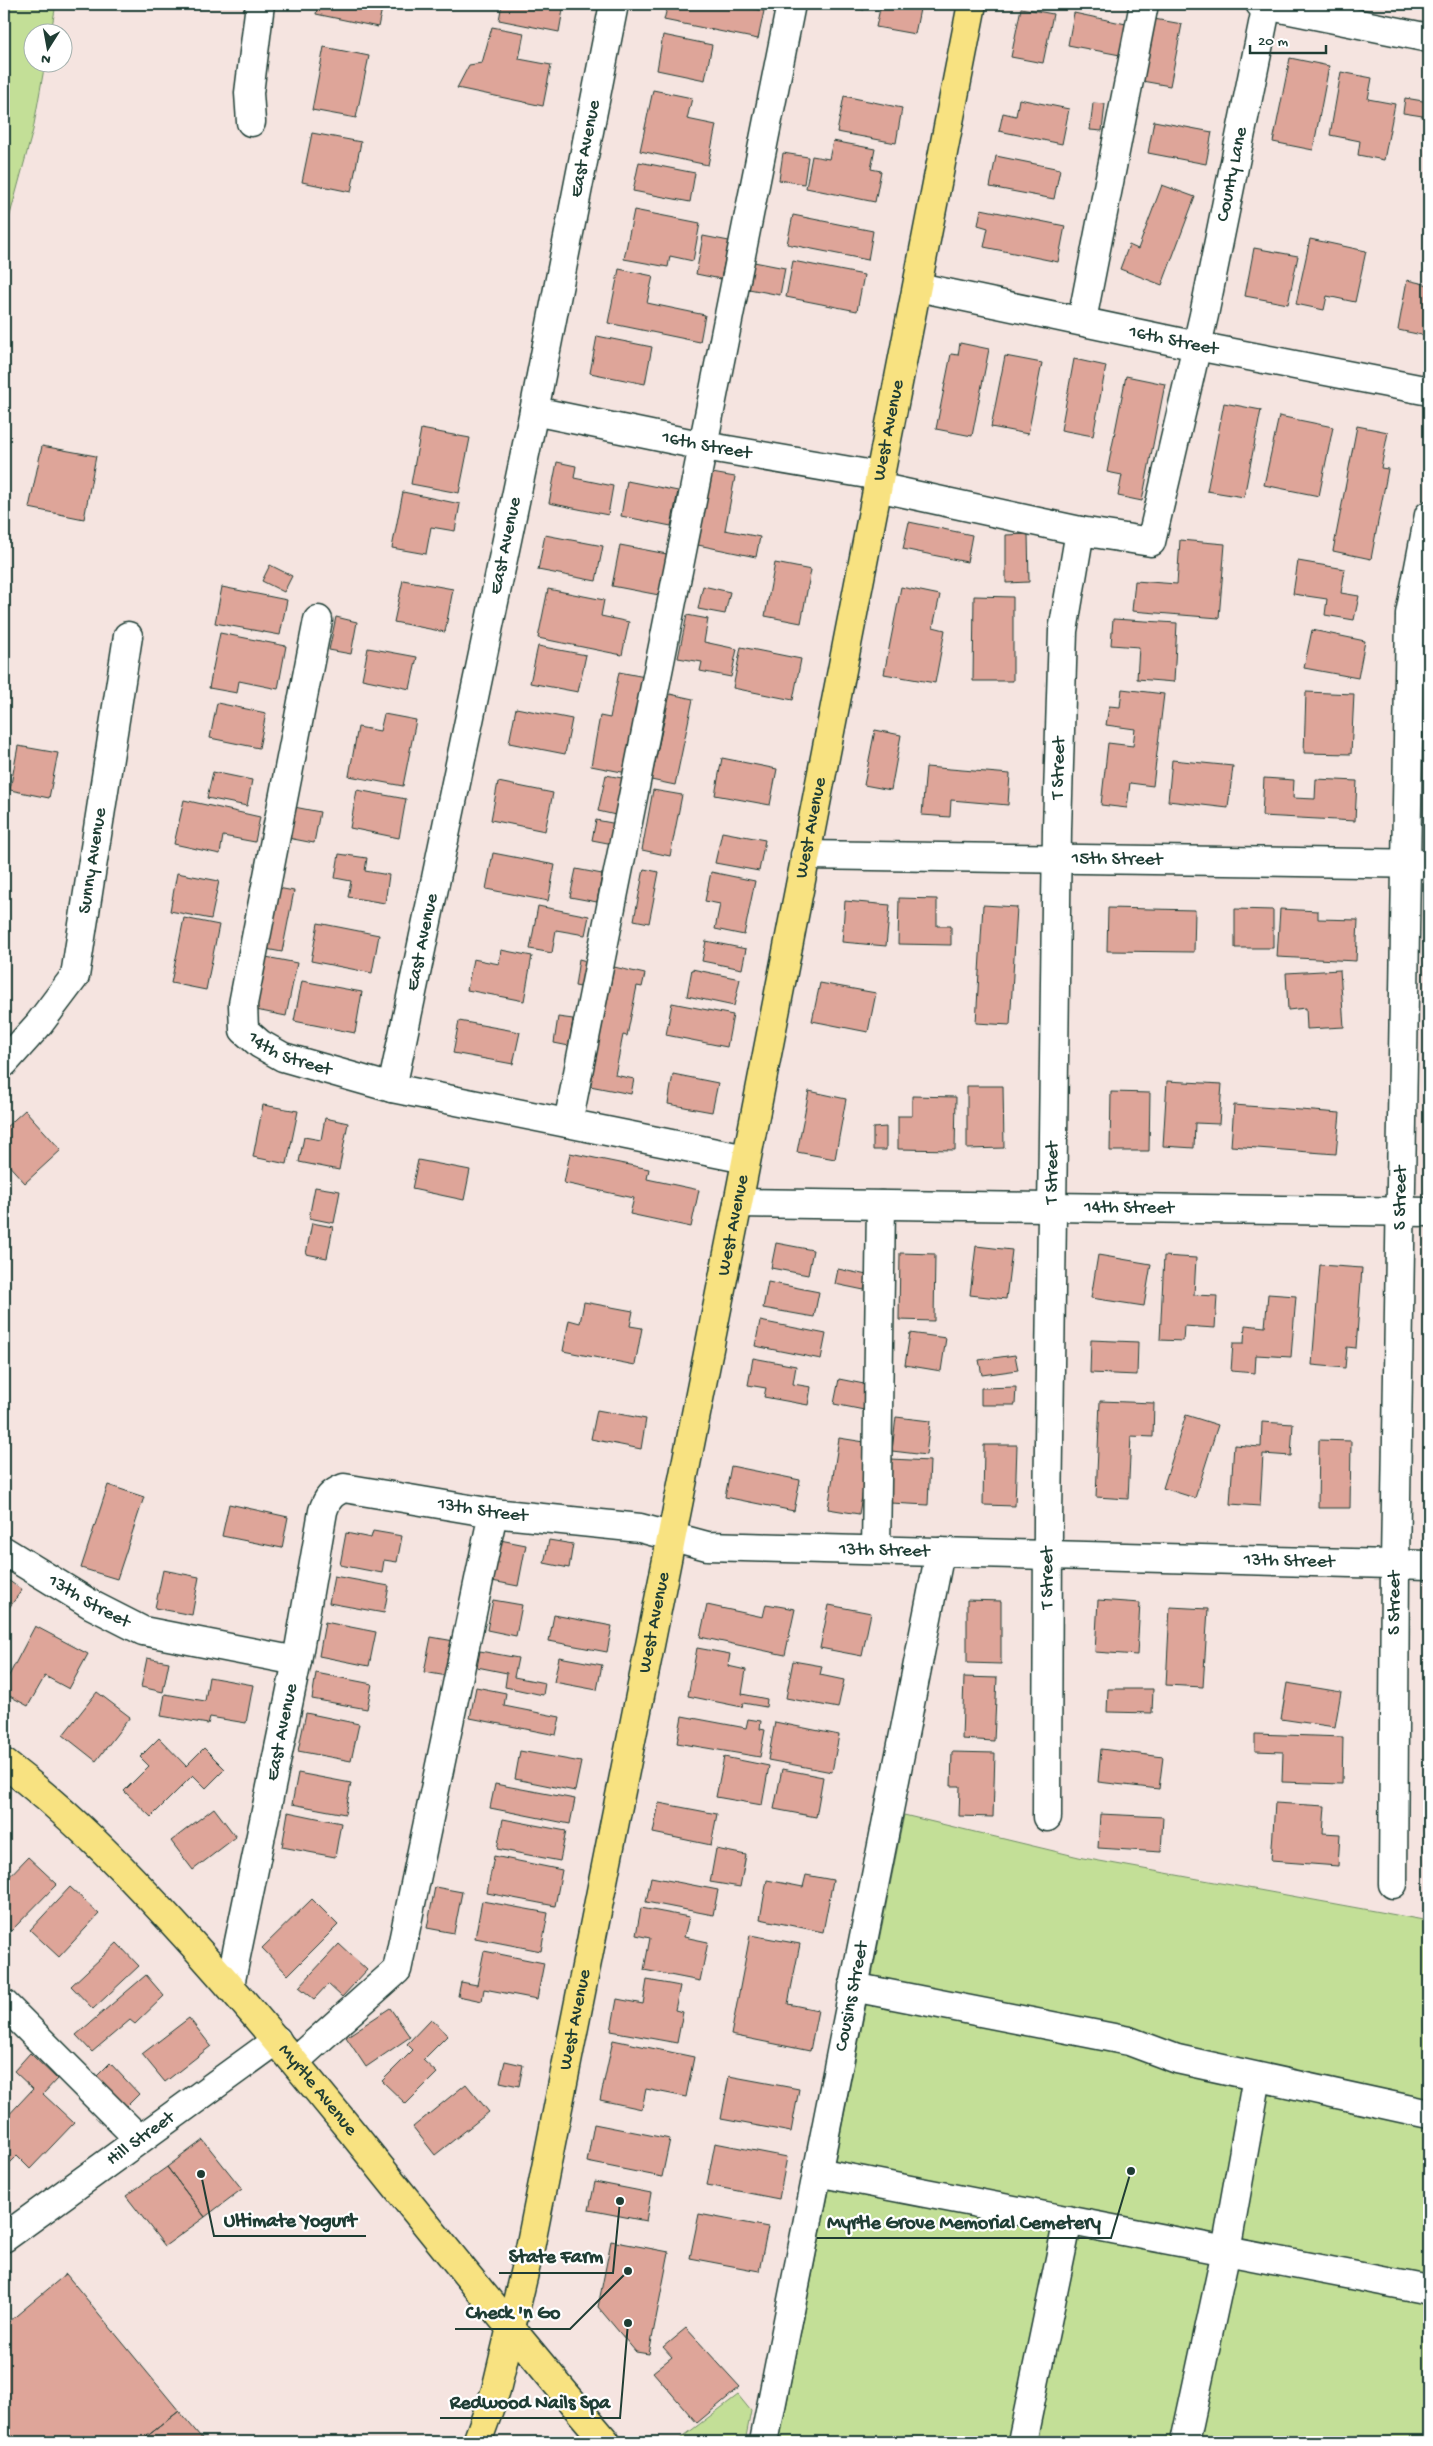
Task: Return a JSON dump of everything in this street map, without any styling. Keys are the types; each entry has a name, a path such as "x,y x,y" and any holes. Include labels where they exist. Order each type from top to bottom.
{"main road":[{"name":"West Avenue","path":"477,2442 496,2390 512,2331 738,1202 972,4"},
{"name":"Myrtle Avenue","path":"4,1762 48,1796 127,1872 230,1985 277,2040 512,2331 606,2442"}],"street":[{"path":"251,122 249,92 260,4"},
{"name":"East Avenue","path":"392,1088 534,410 614,4"},
{"path":"568,1123 791,4"},
{"path":"1082,320 1144,4"},
{"path":"1265,4 1429,38"},
{"name":"County Lane","path":"1198,346 1265,4"},
{"name":"16th Street","path":"918,286 1198,346 1429,391"},
{"path":"878,482 1080,531 1151,542 1198,346"},
{"name":"16th Street","path":"534,410 878,482"},
{"name":"S Street","path":"1393,1884 1400,1212 1418,864 1410,614 1429,515"},
{"name":"T Street","path":"1047,1817 1056,859 1063,631 1080,531"},
{"name":"14th Street","path":"318,620 243,1004 242,1018 244,1030 260,1044 283,1057 392,1088 746,1159"},
{"name":"Sunny Avenue","path":"4,1062 39,1024 75,976 128,636"},
{"name":"15th Street","path":"806,855 1418,864"},
{"name":"14th Street","path":"738,1202 1052,1209 1429,1212"},
{"path":"876,1550 881,1205"},
{"name":"East Avenue","path":"230,1985 297,1661 323,1511 327,1499 335,1491 344,1488"},
{"name":"13th Street","path":"344,1488 493,1513 640,1528 707,1546 1429,1565"},
{"path":"294,2061 397,1970 493,1513"},
{"name":"13th Street","path":"4,1551 92,1605 142,1631 297,1661"},
{"name":"Cousins Street","path":"764,2442 940,1552"},
{"path":"853,1987 1129,2041 1177,2059 1429,2114"},
{"path":"4,2004 139,2139"},
{"name":"Hill Street","path":"4,2238 277,2040"},
{"path":"1185,2442 1226,2251 1257,2077"},
{"path":"817,2172 1429,2290"},
{"path":"1022,2442 1068,2220"}],"green space":[{"path":"4,4 56,4 53,22 22,22 22,72 43,72 33,130 4,237"},
{"path":"904,1815 1083,1858 1429,1921 1429,2421 1421,2442 779,2442"},
{"path":"738,2395 751,2411 745,2442 676,2442"}],"building":[{"path":"318,4 383,4 378,27 316,14"},
{"path":"502,4 564,4 559,32 499,20"},
{"path":"668,4 734,4 764,11 758,39 664,20"},
{"path":"832,4 865,4 864,10"},
{"path":"881,4 921,4 915,34 876,27"},
{"path":"1021,8 1053,14 1043,63 1011,57"},
{"path":"1074,13 1126,24 1120,55 1068,45"},
{"path":"1154,19 1182,24 1170,86 1142,81"},
{"path":"492,27 524,33 519,59 551,65 543,106 457,88 469,65 482,63"},
{"path":"663,35 712,45 705,80 657,70"},
{"path":"324,47 369,56 356,118 312,110"},
{"path":"1290,58 1329,66 1313,150 1273,142"},
{"path":"1341,72 1372,78 1368,99 1395,104 1384,160 1358,155 1360,141 1330,135"},
{"path":"653,90 692,98 687,119 716,125 708,165 640,151"},
{"path":"844,96 902,108 896,143 837,132"},
{"path":"1405,98 1429,102 1429,117 1403,113"},
{"path":"1019,99 1069,109 1062,144 999,131 1003,113 1016,116"},
{"path":"1093,103 1105,104 1102,131 1090,130"},
{"path":"1154,121 1212,132 1206,164 1148,153"},
{"path":"312,133 361,142 351,192 302,182"},
{"path":"833,141 875,149 871,169 881,171 875,202 806,188 812,156 829,159"},
{"path":"783,153 808,157 804,184 779,180"},
{"path":"996,156 1060,169 1054,199 990,187"},
{"path":"639,162 695,173 690,202 633,191"},
{"path":"1162,185 1195,197 1162,285 1120,269 1129,245 1138,249"},
{"path":"981,209 1065,226 1058,262 984,247 988,228 978,225"},
{"path":"634,210 700,223 693,261 670,256 668,267 624,259"},
{"path":"793,215 873,231 868,260 787,244"},
{"path":"703,236 729,241 721,279 696,274"},
{"path":"1310,239 1366,251 1355,302 1327,296 1324,310 1296,304"},
{"path":"1254,248 1298,256 1288,304 1245,296"},
{"path":"793,261 864,275 857,311 786,297"},
{"path":"754,262 785,268 780,295 749,289"},
{"path":"619,269 653,276 647,303 705,315 700,342 608,323"},
{"path":"1407,280 1429,285 1427,336 1398,330"},
{"path":"597,336 652,347 645,384 590,373"},
{"path":"960,343 989,349 972,436 936,429 951,354 958,355"},
{"path":"1005,356 1042,363 1028,434 991,427"},
{"path":"1074,359 1106,366 1093,436 1061,430"},
{"path":"1126,376 1165,384 1142,501 1118,496 1122,475 1107,472"},
{"path":"1224,403 1261,410 1244,497 1207,491"},
{"path":"1279,416 1333,427 1319,496 1264,485"},
{"path":"1357,426 1388,432 1381,468 1388,469 1371,559 1333,551"},
{"path":"421,429 470,438 459,493 411,484"},
{"path":"42,446 96,456 84,519 29,508"},
{"path":"557,462 576,466 574,478 613,486 608,515 549,503"},
{"path":"712,473 735,477 725,530 760,537 756,557 698,545"},
{"path":"627,481 678,491 671,526 621,516"},
{"path":"403,492 460,504 455,531 431,527 426,554 392,548"},
{"path":"909,522 972,535 967,562 903,549"},
{"path":"1028,534 1029,582 1006,583 1006,535"},
{"path":"545,535 603,546 596,581 538,570"},
{"path":"1180,540 1225,544 1219,618 1132,611 1135,581 1177,584"},
{"path":"620,545 667,554 659,595 612,586"},
{"path":"1298,561 1345,569 1341,593 1359,596 1354,620 1325,615 1327,599 1293,594"},
{"path":"775,563 811,570 801,623 765,616"},
{"path":"270,565 292,576 284,592 262,581"},
{"path":"403,580 453,589 445,632 394,622"},
{"path":"703,586 730,592 725,614 698,609"},
{"path":"222,587 287,600 280,635 215,623"},
{"path":"901,587 940,595 933,627 945,630 935,683 884,674"},
{"path":"548,589 604,600 601,616 629,622 622,655 538,638"},
{"path":"974,596 1013,597 1013,681 973,681"},
{"path":"687,615 708,619 704,642 737,649 731,677 700,671 702,662 678,658"},
{"path":"336,617 357,622 351,654 329,650"},
{"path":"1113,619 1177,623 1174,682 1137,679 1139,647 1111,645"},
{"path":"1312,630 1365,641 1358,678 1304,668"},
{"path":"220,633 286,646 278,689 239,681 237,693 209,688"},
{"path":"538,646 586,655 578,692 530,683"},
{"path":"741,647 801,659 793,700 733,688"},
{"path":"368,648 417,657 410,689 362,679"},
{"path":"619,672 645,677 627,773 591,766 600,716 610,718"},
{"path":"1122,689 1164,694 1153,786 1130,783 1127,808 1101,805 1108,743 1133,746 1135,729 1106,725 1109,706 1120,707"},
{"path":"1306,692 1354,694 1351,754 1304,753"},
{"path":"670,694 693,699 675,785 651,780"},
{"path":"217,703 266,713 259,748 210,738"},
{"path":"516,708 572,719 565,754 509,743"},
{"path":"384,714 416,720 403,786 349,776 358,727 380,731"},
{"path":"875,730 901,735 891,790 864,785"},
{"path":"18,746 58,753 49,798 10,790"},
{"path":"722,758 777,769 770,805 715,795"},
{"path":"1172,760 1233,766 1228,808 1168,801"},
{"path":"926,767 1010,774 1008,805 951,800 950,817 922,815"},
{"path":"213,772 252,780 247,806 207,798"},
{"path":"606,775 627,779 620,816 598,811"},
{"path":"1264,778 1294,780 1293,798 1315,799 1316,779 1357,781 1355,821 1262,816"},
{"path":"498,782 553,793 545,831 491,820"},
{"path":"357,790 406,799 399,838 350,828"},
{"path":"653,790 682,795 670,856 642,850"},
{"path":"184,800 260,817 255,842 223,836 220,854 174,844"},
{"path":"294,807 320,812 314,843 288,838"},
{"path":"596,820 617,824 613,844 592,840"},
{"path":"722,832 765,840 759,871 715,863"},
{"path":"493,853 555,865 548,901 486,889"},
{"path":"339,854 367,858 365,871 389,875 385,903 348,897 351,881 335,878"},
{"path":"576,869 602,874 597,902 570,897"},
{"path":"644,869 659,872 649,923 634,920"},
{"path":"711,872 755,881 744,935 715,929 720,904 705,901"},
{"path":"177,873 219,881 211,919 170,911"},
{"path":"278,888 294,891 282,952 266,949"},
{"path":"899,898 937,899 937,926 951,926 951,945 898,944"},
{"path":"845,901 890,905 886,946 842,942"},
{"path":"983,905 1017,907 1010,1025 976,1023"},
{"path":"538,906 589,916 585,935 556,930 552,953 530,949"},
{"path":"1108,908 1195,910 1194,952 1107,951"},
{"path":"1235,909 1273,910 1273,948 1235,948"},
{"path":"1280,909 1318,911 1318,919 1358,920 1356,961 1277,957"},
{"path":"184,918 219,925 206,990 171,983"},
{"path":"318,923 379,935 372,973 311,961"},
{"path":"706,941 746,949 742,969 702,961"},
{"path":"501,950 532,956 524,1001 467,990 473,959 499,964"},
{"path":"266,957 297,963 286,1016 256,1010"},
{"path":"579,959 590,962 586,988 575,986"},
{"path":"614,967 645,974 642,987 637,986 627,1036 623,1035 615,1075 634,1079 631,1094 590,1086"},
{"path":"692,969 740,979 734,1006 687,996"},
{"path":"1340,970 1344,1027 1307,1029 1306,1008 1288,1010 1286,973"},
{"path":"302,981 362,992 355,1033 294,1021"},
{"path":"820,983 876,993 868,1032 812,1021"},
{"path":"672,1003 733,1015 727,1047 666,1035"},
{"path":"558,1017 573,1019 569,1046 554,1043"},
{"path":"459,1021 520,1032 513,1064 453,1053"},
{"path":"673,1074 718,1083 712,1112 668,1104"},
{"path":"1167,1081 1222,1084 1219,1124 1195,1123 1194,1148 1163,1146"},
{"path":"967,1086 1003,1086 1004,1148 967,1149"},
{"path":"809,1091 846,1099 835,1159 797,1152"},
{"path":"1111,1092 1150,1093 1149,1151 1110,1151"},
{"path":"912,1096 956,1097 955,1150 898,1149 898,1116 912,1116"},
{"path":"263,1105 298,1111 287,1164 253,1157"},
{"path":"1234,1105 1340,1113 1336,1154 1231,1146"},
{"path":"25,1110 61,1150 25,1183 4,1160 4,1129"},
{"path":"325,1118 348,1123 339,1170 299,1162 304,1137 321,1140"},
{"path":"886,1127 886,1150 873,1150 873,1128"},
{"path":"570,1153 649,1169 647,1179 699,1190 691,1227 630,1214 634,1198 564,1183"},
{"path":"418,1160 470,1170 464,1200 412,1189"},
{"path":"315,1187 340,1191 334,1223 309,1218"},
{"path":"312,1223 333,1227 327,1258 306,1254"},
{"path":"776,1243 813,1250 808,1275 771,1268"},
{"path":"976,1246 1012,1250 1006,1299 970,1295"},
{"path":"900,1253 935,1254 934,1321 899,1320"},
{"path":"1098,1255 1151,1264 1144,1306 1091,1298"},
{"path":"1164,1256 1196,1258 1194,1295 1217,1296 1215,1328 1184,1326 1183,1341 1160,1340"},
{"path":"1320,1265 1362,1268 1356,1348 1347,1347 1345,1368 1312,1365"},
{"path":"838,1269 867,1275 864,1290 835,1284"},
{"path":"768,1282 819,1292 814,1317 763,1308"},
{"path":"1268,1294 1296,1296 1291,1357 1256,1355 1255,1373 1231,1371 1233,1343 1244,1343 1245,1325 1265,1327"},
{"path":"584,1302 633,1311 630,1326 642,1328 635,1365 563,1351 569,1320 580,1323"},
{"path":"760,1321 826,1334 821,1359 755,1346"},
{"path":"910,1333 946,1338 941,1371 905,1365"},
{"path":"1091,1340 1138,1342 1137,1375 1090,1373"},
{"path":"1015,1355 1018,1370 982,1375 979,1360"},
{"path":"753,1358 796,1366 793,1384 811,1387 808,1405 764,1397 766,1388 748,1385"},
{"path":"839,1379 869,1385 864,1410 834,1404"},
{"path":"1016,1387 1015,1405 981,1405 981,1388"},
{"path":"1100,1401 1154,1403 1153,1437 1131,1436 1128,1499 1096,1497"},
{"path":"597,1410 646,1419 641,1449 591,1439"},
{"path":"1186,1415 1218,1425 1195,1498 1163,1488"},
{"path":"896,1417 930,1421 926,1455 892,1451"},
{"path":"1262,1422 1293,1424 1291,1456 1263,1454 1260,1506 1230,1504 1234,1445 1261,1447"},
{"path":"839,1438 871,1443 859,1514 828,1509"},
{"path":"1319,1440 1351,1441 1350,1508 1318,1508"},
{"path":"984,1445 1017,1445 1015,1506 983,1505"},
{"path":"891,1459 930,1461 928,1505 890,1503"},
{"path":"731,1466 800,1480 794,1511 725,1497"},
{"path":"108,1485 144,1497 117,1579 81,1568"},
{"path":"229,1504 288,1517 282,1548 222,1536"},
{"path":"373,1531 402,1536 397,1562 384,1560 382,1573 340,1565 346,1533 371,1538"},
{"path":"500,1540 526,1545 518,1586 492,1581"},
{"path":"549,1540 573,1544 569,1568 544,1563"},
{"path":"163,1570 199,1577 192,1615 155,1608"},
{"path":"334,1576 389,1586 384,1613 329,1603"},
{"path":"5,1578 22,1590 6,1612 4,1610"},
{"path":"493,1600 522,1605 516,1636 487,1630"},
{"path":"967,1600 1001,1601 1001,1664 967,1663"},
{"path":"1098,1600 1140,1603 1137,1655 1095,1652"},
{"path":"766,1604 795,1609 785,1655 700,1637 707,1605 763,1617"},
{"path":"829,1605 871,1613 862,1656 820,1648"},
{"path":"1170,1607 1208,1609 1203,1687 1166,1685"},
{"path":"554,1615 612,1626 607,1652 549,1641"},
{"path":"325,1622 376,1632 369,1666 319,1656"},
{"path":"35,1626 88,1654 69,1689 45,1676 28,1706 4,1693 4,1685"},
{"path":"431,1637 454,1641 447,1676 424,1672"},
{"path":"697,1648 730,1654 728,1666 746,1670 742,1694 767,1699 766,1707 743,1703 742,1707 688,1696"},
{"path":"480,1651 518,1658 514,1677 545,1683 543,1695 505,1687 507,1673 477,1667"},
{"path":"559,1657 602,1665 597,1690 554,1682"},
{"path":"147,1658 169,1662 163,1692 141,1687"},
{"path":"793,1661 822,1666 820,1675 844,1680 838,1708 786,1698"},
{"path":"316,1673 372,1684 367,1709 312,1699"},
{"path":"209,1677 253,1685 246,1723 210,1717 208,1724 161,1716 165,1694 205,1701"},
{"path":"964,1677 997,1678 994,1741 962,1739"},
{"path":"1287,1683 1341,1692 1335,1727 1281,1719"},
{"path":"476,1687 506,1693 504,1706 560,1717 556,1735 470,1718"},
{"path":"1108,1689 1153,1689 1152,1713 1107,1712"},
{"path":"97,1692 130,1717 96,1761 63,1735"},
{"path":"306,1713 359,1724 351,1761 298,1751"},
{"path":"682,1716 746,1728 748,1719 761,1721 760,1729 765,1730 760,1757 677,1743"},
{"path":"775,1722 839,1735 832,1772 768,1760"},
{"path":"1255,1734 1343,1737 1342,1784 1282,1782 1283,1752 1255,1751"},
{"path":"159,1738 186,1766 204,1748 225,1769 206,1788 193,1775 151,1817 124,1791 149,1766 140,1757"},
{"path":"1101,1749 1163,1757 1159,1789 1098,1782"},
{"path":"520,1751 581,1762 575,1791 515,1779"},
{"path":"952,1752 995,1753 993,1817 959,1816 960,1786 951,1786"},
{"path":"724,1757 769,1766 762,1805 716,1797"},
{"path":"782,1769 823,1777 816,1817 774,1809"},
{"path":"298,1773 351,1783 345,1814 292,1804"},
{"path":"495,1784 575,1799 570,1824 490,1808"},
{"path":"659,1803 717,1814 711,1845 653,1833"},
{"path":"1275,1803 1325,1806 1323,1833 1340,1834 1338,1866 1271,1861"},
{"path":"214,1808 236,1837 193,1870 171,1841"},
{"path":"288,1812 341,1823 335,1857 282,1847"},
{"path":"1100,1814 1163,1817 1161,1852 1098,1848"},
{"path":"503,1819 566,1831 560,1861 497,1849"},
{"path":"716,1849 746,1855 740,1887 710,1882"},
{"path":"494,1856 562,1870 555,1906 487,1893"},
{"path":"28,1857 57,1884 11,1931 4,1924 4,1882"},
{"path":"806,1875 833,1880 823,1932 760,1919 767,1880 803,1887"},
{"path":"651,1877 718,1890 713,1915 646,1902"},
{"path":"70,1887 99,1914 59,1957 30,1930"},
{"path":"435,1887 462,1892 454,1933 427,1928"},
{"path":"312,1899 338,1925 288,1975 262,1948"},
{"path":"482,1901 548,1913 541,1951 475,1938"},
{"path":"641,1908 689,1917 684,1937 708,1942 700,1981 644,1970 650,1938 636,1935"},
{"path":"750,1935 800,1944 788,2004 818,2010 810,2051 731,2035"},
{"path":"117,1943 139,1966 93,2009 71,1986"},
{"path":"339,1944 367,1970 342,1997 328,1984 314,1999 299,1987"},
{"path":"484,1951 544,1963 537,1999 484,1989 482,2001 458,1996 461,1982 477,1985"},
{"path":"146,1975 164,1996 135,2024 130,2020 92,2052 76,2035"},
{"path":"647,1980 680,1986 675,2010 683,2012 677,2043 611,2031 617,1999 643,2004"},
{"path":"390,2008 410,2037 366,2067 346,2037"},
{"path":"189,2018 211,2046 165,2082 142,2054"},
{"path":"431,2019 448,2035 423,2060 437,2073 406,2104 382,2081 413,2050 407,2044"},
{"path":"613,2040 694,2057 686,2097 646,2089 642,2109 600,2100"},
{"path":"30,2053 57,2079 43,2094 74,2123 30,2169 17,2156 4,2169 4,2120 33,2089 14,2071"},
{"path":"505,2061 523,2065 519,2086 500,2082"},
{"path":"110,2063 139,2094 126,2107 97,2076"},
{"path":"729,2076 799,2089 791,2132 721,2119"},
{"path":"466,2084 489,2112 435,2155 413,2127"},
{"path":"594,2124 670,2139 662,2177 587,2162"},
{"path":"203,2140 242,2189 205,2217 167,2167"},
{"path":"715,2143 787,2157 779,2199 707,2185"},
{"path":"167,2167 205,2217 165,2246 126,2196"},
{"path":"595,2182 651,2193 646,2221 589,2210"},
{"path":"699,2214 768,2227 759,2271 690,2258"},
{"path":"611,2241 669,2252 649,2354 636,2352 598,2307"},
{"path":"66,2274 179,2411 140,2442 4,2442 4,2326"},
{"path":"686,2328 740,2387 697,2423 653,2372 672,2357 663,2347"},
{"path":"179,2411 205,2442 140,2442"}],"place":[{"name":"Myrtle Grove Memorial Cemetery","path":"1131,2171"},
{"name":"Ultimate Yogurt","path":"201,2174"},
{"name":"State Farm","path":"620,2201"},
{"name":"Check 'n Go","path":"628,2271"},
{"name":"Redwood Nails Spa","path":"628,2323"}]}
